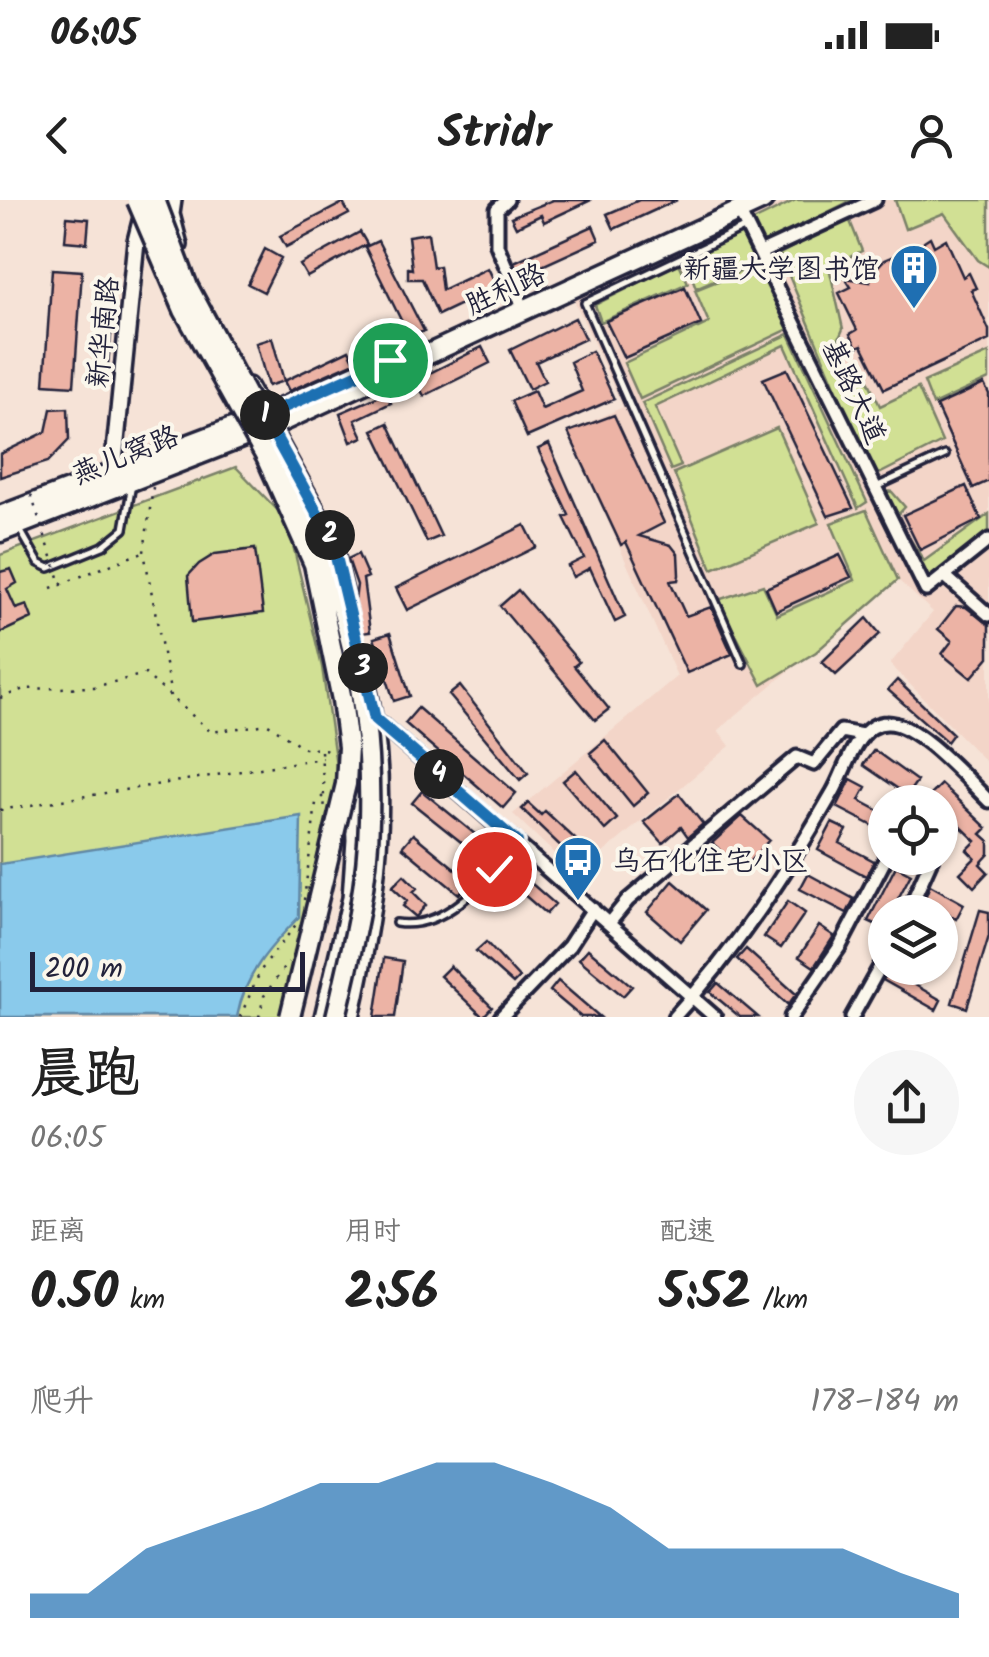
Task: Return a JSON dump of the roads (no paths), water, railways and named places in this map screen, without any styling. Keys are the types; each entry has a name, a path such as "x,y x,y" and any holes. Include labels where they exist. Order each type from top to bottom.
{"main road":[{"path":"137,200 184,310 300,527 324,602 346,731 346,784 290,1017"},
{"name":"新华南路","path":"113,471 136,241 146,200"},
{"path":"158,200 159,230 182,296 332,540 375,719 377,878 351,1017"},
{"path":"158,200 188,287 306,508 336,580 356,663 369,762 370,823 353,944 336,1017"},
{"path":"173,200 171,214 186,265 318,551 350,724 355,840 351,898 323,1017"},
{"name":"胜利路","path":"260,424 763,200"},
{"name":"胜利路","path":"260,424 520,300 741,213"},
{"name":"燕儿窝路","path":"6,525 113,471 260,424"},
{"name":"燕儿窝路","path":"6,525 155,472 260,424"}],"street":[{"path":"507,200 497,209 497,246 520,300"},
{"path":"760,253 874,200"},
{"name":"基路大道","path":"741,213 926,590 944,576"},
{"path":"989,540 944,576 989,614"},
{"path":"350,724 375,719 715,1017"},
{"path":"674,1017 766,903 835,789 862,735 874,726 889,722 918,736 989,801"},
{"path":"609,923 628,900 797,757 814,764 840,730 862,735"},
{"path":"791,1017 840,946 877,875"},
{"path":"501,1017 569,946 593,909"},
{"path":"852,1017 870,985"}],"lane":[{"path":"741,213 585,303 743,664"},
{"path":"873,488 945,455"},
{"path":"6,525 25,532 39,563 49,568 102,546 124,529 132,481"},
{"path":"396,924 424,919 457,906 517,842"}],"water":[{"path":"301,816 299,917 252,975 237,1017 0,1017 0,864"}],"place":[{"name":"新疆大学图书馆","path":"914,310"},
{"name":"乌石化住宅小区","path":"578,902"}]}
